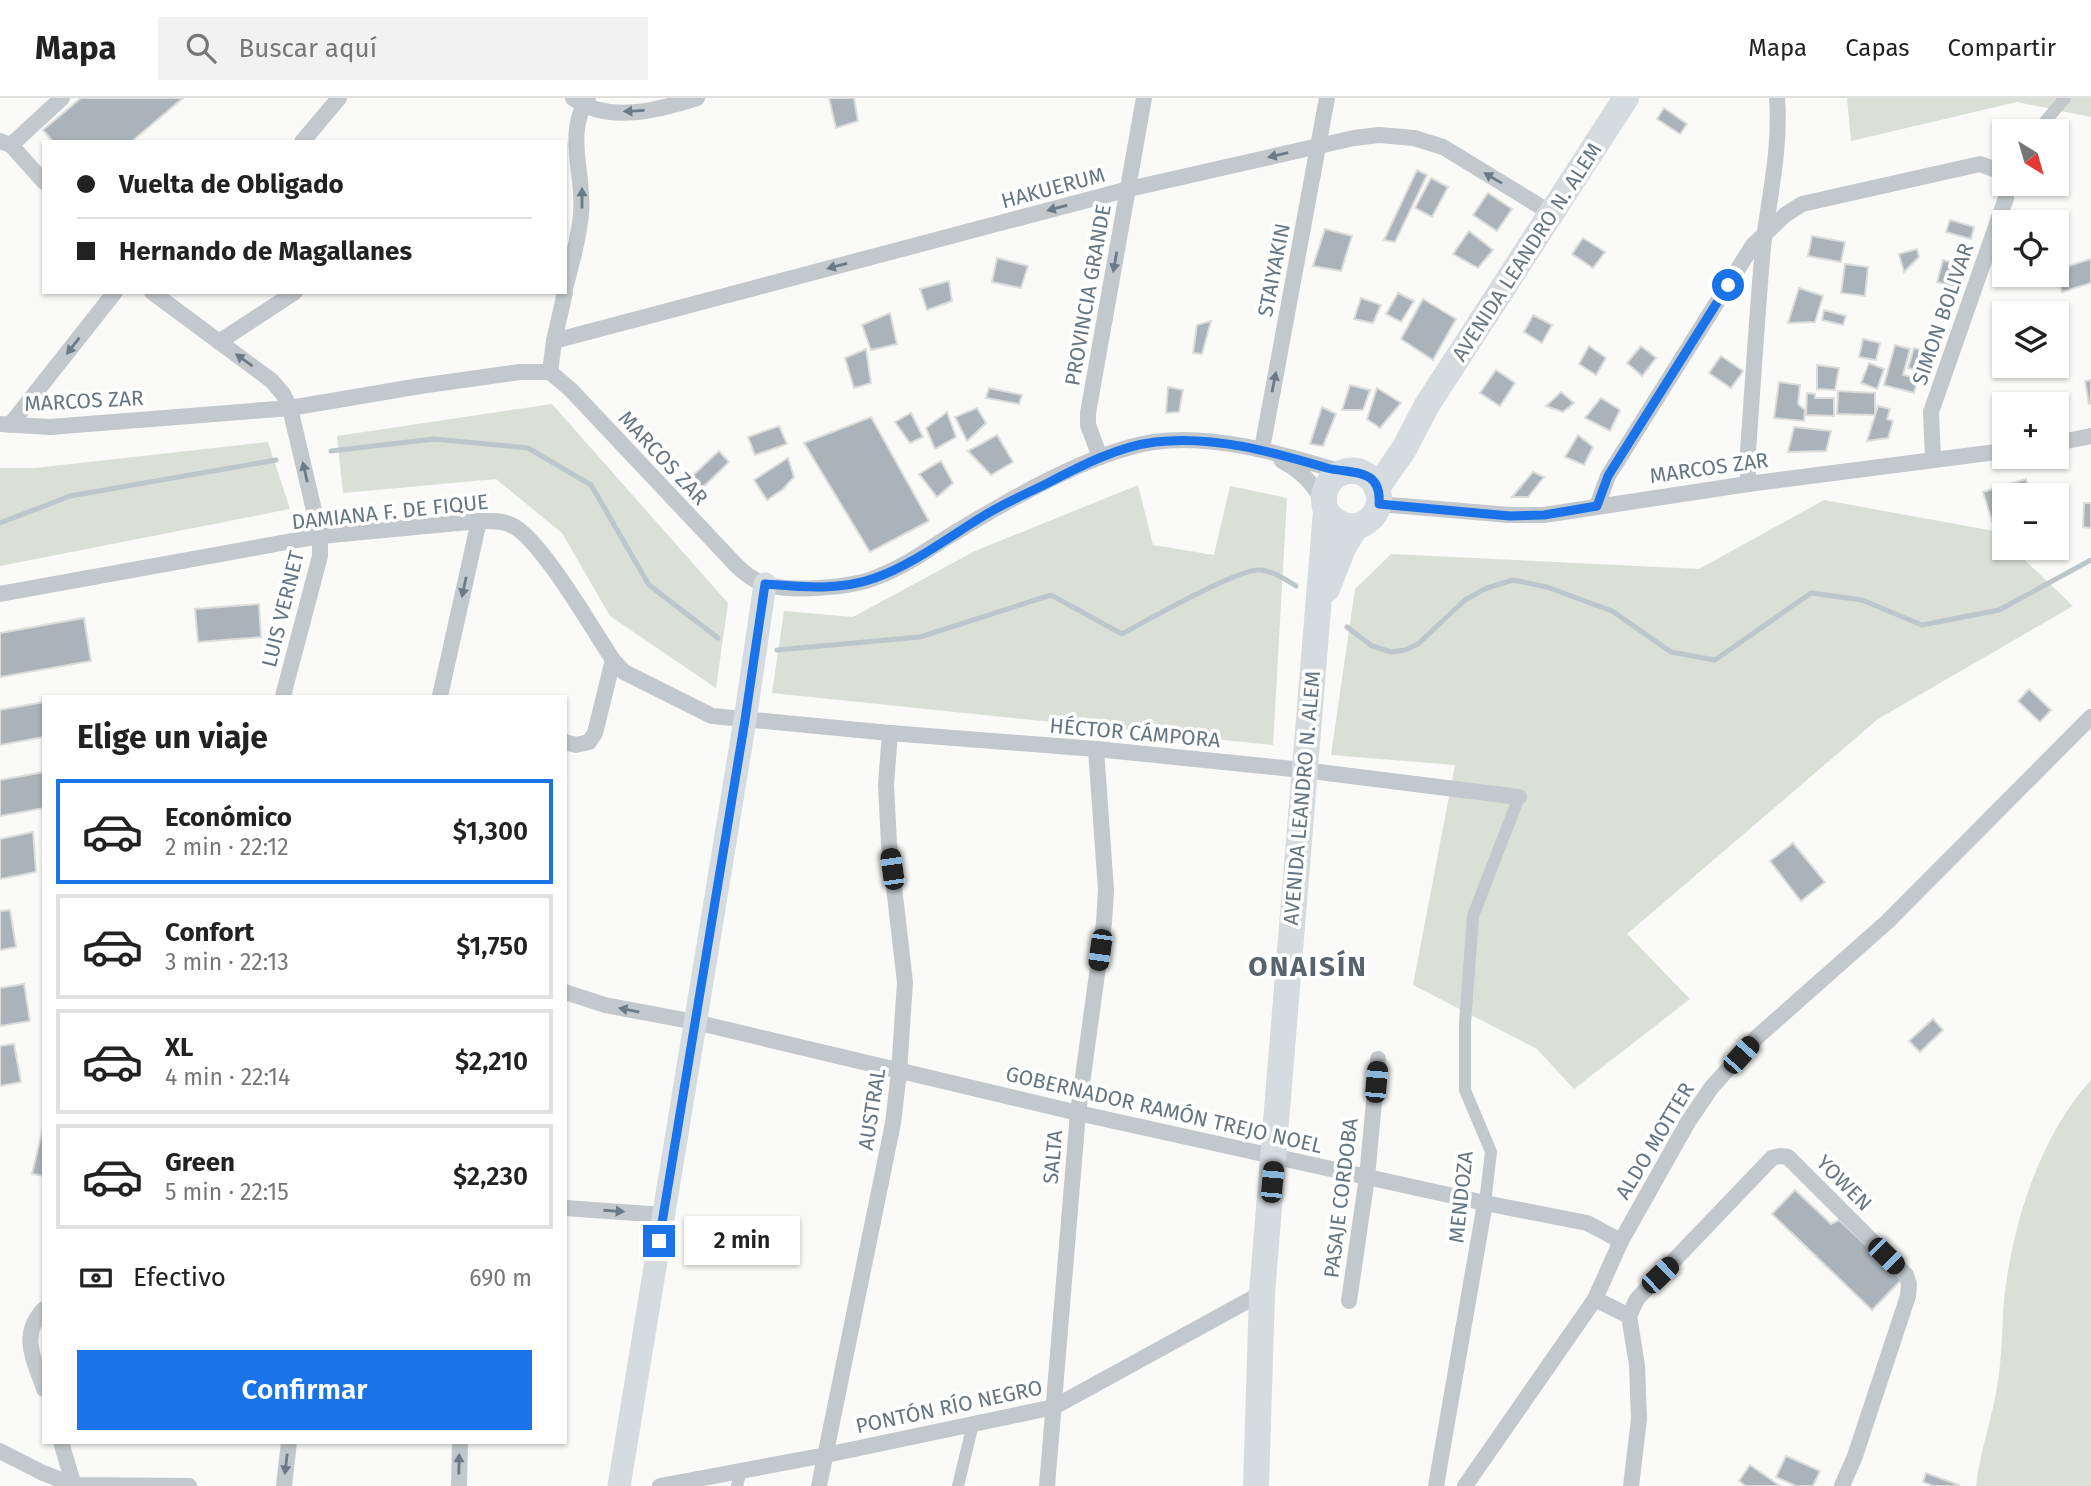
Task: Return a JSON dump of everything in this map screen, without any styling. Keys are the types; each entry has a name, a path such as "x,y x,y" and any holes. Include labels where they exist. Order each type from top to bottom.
{"highway":[{"name":"AVENIDA LEANDRO N. ALEM","path":"1318,614 1343,548 1356,527 1371,519 1364,484 1388,447 1427,405 1626,98"},
{"name":"AVENIDA LEANDRO N. ALEM","path":"1256,1486 1262,1293 1326,487 1330,481 1364,484"},
{"path":"1324,506 1338,524 1356,527"}],"main road":[{"path":"618,1486 745,720 765,584"}],"street":[{"path":"42,180 5,143 62,98"},
{"path":"311,140 339,98"},
{"path":"567,282 581,215 582,189 575,134 582,101 626,113 696,98"},
{"name":"PROVINCIA GRANDE","path":"1100,457 1088,425 1088,413 1144,98"},
{"name":"STAIYAKIN","path":"1262,449 1327,98"},
{"path":"1748,484 1748,451 1766,232 1778,152 1777,98"},
{"path":"2047,119 2065,98"},
{"name":"HAKUERUM","path":"554,341 1129,189 1354,138 1379,135 1414,138 1443,147 1552,213"},
{"path":"1597,506 1608,476 1676,365 1753,245 1766,232 1802,204 1980,164 1992,170"},
{"name":"SIMON BOLIVAR","path":"1933,460 1931,412 2006,196"},
{"path":"5,425 113,294"},
{"path":"155,294 272,381 290,408"},
{"path":"219,342 292,294"},
{"path":"550,372 564,294"},
{"name":"MARCOS ZAR","path":"5,425 50,427 290,408 520,372 550,372 571,390 748,576 765,584 845,586 874,579 894,570 989,512 1100,457 1154,442 1207,443 1262,449 1364,484 1510,516 1544,515 1748,484 1992,453"},
{"name":"LUIS VERNET","path":"283,695 320,556 320,536 290,408"},
{"path":"2069,440 2091,436"},
{"name":"MARCOS ZAR","path":"1262,449 1298,470 1314,486 1324,506"},
{"path":"440,695 479,521"},
{"name":"DAMIANA F. DE FIQUE","path":"0,594 320,536 479,521 510,524 534,543 613,660 624,672 712,716 745,720"},
{"path":"567,743 576,745 589,742 596,733 613,660"},
{"name":"ALDO MOTTER","path":"1465,1486 1595,1299 1621,1241 1688,1122 1711,1088 1756,1038 1887,922 2091,717"},
{"name":"HÉCTOR CÁMPORA","path":"745,720 1096,749 1303,770 1519,797"},
{"name":"AUSTRAL","path":"819,1486 893,1123 900,1072 905,982 889,844 886,784 890,733"},
{"name":"SALTA","path":"1047,1486 1078,1113 1105,901 1104,848 1096,749"},
{"name":"MENDOZA","path":"1436,1486 1485,1203 1491,1152 1465,1090 1465,1023 1473,916 1519,797"},
{"name":"GOBERNADOR RAMÓN TREJO NOEL","path":"567,993 605,1005 695,1022 1078,1113 1587,1223 1621,1241"},
{"name":"PASAJE CORDOBA","path":"1349,1301 1367,1177 1378,1059"},
{"name":"YOWEN","path":"1629,1316 1637,1299 1772,1158 1788,1157 1906,1275 1909,1284 1908,1296 1855,1457 1842,1486"},
{"path":"567,1208 663,1215"},
{"name":"PONTÓN RÍO NEGRO","path":"660,1486 739,1478 826,1455 1054,1407 1262,1293"},
{"path":"1595,1299 1629,1316 1637,1365 1639,1419 1631,1486"},
{"path":"42,1311 35,1318 29,1335 42,1382"},
{"path":"958,1486 973,1424"},
{"path":"62,1444 74,1486"},
{"path":"284,1486 289,1444"},
{"path":"459,1486 460,1444"},
{"path":"0,1451 74,1486 189,1486"}],"shaded area":[{"path":"1847,98 2091,98 2091,117 2017,102 1851,141"},
{"path":"552,404 728,603 716,688 610,616 562,533 496,479 343,493 337,436"},
{"path":"268,442 290,509 0,566 0,468 35,468"},
{"path":"1138,485 1153,545 1214,555 1230,486 1287,498 1273,745 772,693 784,611 853,617 975,551"},
{"path":"1824,500 1992,531 1992,560 2025,560 2073,606 1878,719 1627,934 1690,999 1574,1089 1537,1049 1413,985 1455,765 1331,755 1355,589 1391,554 1699,569"},
{"path":"2091,1080 2091,1486 1976,1486 1996,1394 2008,1272 2021,1213 2031,1183 2057,1128"}],"building":[{"path":"81,98 183,98 133,140 51,140 43,130"},
{"path":"829,98 854,98 858,121 836,128"},
{"path":"1664,108 1687,124 1680,134 1657,119"},
{"path":"1417,170 1427,175 1395,242 1384,240"},
{"path":"1431,178 1448,187 1432,217 1415,208"},
{"path":"1488,193 1512,209 1497,231 1473,215"},
{"path":"1950,220 1974,227 1971,239 1946,232"},
{"path":"1325,229 1352,236 1341,271 1313,266"},
{"path":"1469,231 1493,250 1478,268 1453,254"},
{"path":"1812,236 1845,242 1841,262 1808,256"},
{"path":"1583,238 1605,252 1593,268 1572,254"},
{"path":"1917,249 1919,257 1904,272 1899,254"},
{"path":"997,258 1028,266 1021,288 992,282"},
{"path":"2091,259 2091,283 2062,292 2061,287 2069,287 2069,266"},
{"path":"1943,260 1964,266 1958,288 1937,282"},
{"path":"1845,264 1868,267 1865,296 1841,293"},
{"path":"949,281 952,301 927,310 920,289"},
{"path":"1799,288 1823,296 1815,322 1788,323"},
{"path":"1398,293 1414,301 1401,322 1386,314"},
{"path":"1361,298 1381,305 1373,323 1354,319"},
{"path":"1423,299 1456,319 1433,360 1401,339"},
{"path":"1824,310 1846,316 1843,325 1822,320"},
{"path":"890,313 897,344 871,350 862,325"},
{"path":"1533,315 1552,325 1542,343 1524,332"},
{"path":"1211,321 1202,354 1193,353 1197,325"},
{"path":"1863,339 1880,343 1876,360 1859,357"},
{"path":"1895,345 1910,349 1903,375 1918,378 1914,393 1884,385"},
{"path":"1589,346 1606,358 1596,375 1579,364"},
{"path":"1641,346 1656,358 1642,376 1627,363"},
{"path":"1914,348 1925,351 1920,371 1908,368"},
{"path":"866,349 871,383 854,388 845,358"},
{"path":"1721,356 1743,371 1731,388 1709,373"},
{"path":"1869,363 1884,369 1877,389 1861,383"},
{"path":"1817,365 1839,368 1835,390 1817,389"},
{"path":"1496,370 1515,383 1500,406 1480,393"},
{"path":"2091,380 2091,403 2089,404 2085,381"},
{"path":"1779,382 1800,385 1798,404 1805,410 1804,421 1774,418"},
{"path":"1350,385 1370,390 1363,410 1342,410"},
{"path":"1168,387 1183,390 1179,412 1166,413"},
{"path":"989,388 1022,395 1019,404 986,398"},
{"path":"1377,388 1401,403 1380,428 1367,419"},
{"path":"1838,391 1875,393 1875,415 1837,414"},
{"path":"1561,392 1574,403 1563,412 1546,406"},
{"path":"1807,393 1815,394 1815,398 1834,398 1834,416 1806,415"},
{"path":"1601,398 1620,410 1610,431 1585,418"},
{"path":"1878,406 1890,409 1887,419 1893,421 1888,438 1867,441"},
{"path":"1322,407 1336,414 1323,446 1310,444"},
{"path":"977,408 986,423 967,441 955,417"},
{"path":"947,412 956,437 935,449 926,428"},
{"path":"911,413 923,437 910,443 895,422"},
{"path":"871,417 929,521 870,552 804,443"},
{"path":"779,426 787,444 755,455 748,437"},
{"path":"1794,427 1831,431 1826,451 1788,452"},
{"path":"997,435 1013,462 991,475 968,451"},
{"path":"1578,435 1593,447 1584,465 1565,457"},
{"path":"719,451 729,462 700,490 689,479"},
{"path":"788,458 794,477 767,500 754,480"},
{"path":"941,461 953,483 937,497 919,474"},
{"path":"1533,472 1544,477 1528,497 1512,497"},
{"path":"1992,489 1992,521 1983,492"},
{"path":"2084,503 2091,503 2091,528 2083,527"},
{"path":"259,604 261,637 198,642 195,609"},
{"path":"84,618 91,661 0,677 0,633"},
{"path":"2029,689 2051,710 2040,722 2018,701"},
{"path":"42,702 42,737 0,745 0,710"},
{"path":"42,772 42,808 0,816 0,780"},
{"path":"33,832 36,872 0,879 0,839"},
{"path":"1793,843 1825,882 1801,901 1770,861"},
{"path":"10,910 16,947 0,950 0,911"},
{"path":"24,984 30,1021 0,1026 0,988"},
{"path":"1933,1019 1943,1030 1920,1052 1909,1041"},
{"path":"14,1044 21,1082 0,1086 0,1046"},
{"path":"42,1132 42,1176 32,1174"},
{"path":"1795,1190 1831,1224 1839,1220 1902,1279 1872,1310 1772,1214"},
{"path":"1786,1456 1820,1471 1813,1486 1796,1486 1776,1477"},
{"path":"1750,1465 1780,1486 1746,1486 1739,1481"},
{"path":"1926,1473 1959,1485 1934,1486 1923,1482"}],"waterway":[{"path":"331,451 434,439 528,448 591,485 649,585 718,638"},
{"path":"0,523 70,496 276,460"},
{"path":"1347,627 1372,646 1391,652 1405,650 1418,644 1465,600 1487,588 1513,580 1547,587 1612,611 1671,652 1715,660 1811,593 1862,600 1922,625 1999,610 2091,560"},
{"path":"777,650 920,637 1051,595 1122,634 1193,596 1250,571 1271,572 1296,586"}],"district":[{"name":"ONAISÍN","path":"1308,966"}],"route":[{"path":"659,1241 765,584 793,587 845,586 874,579 894,570 989,512 1081,466 1100,457 1154,442 1179,441 1262,449 1342,472 1360,472 1373,481 1380,496 1379,504 1510,516 1544,515 1597,506 1608,476 1728,285"}]}
